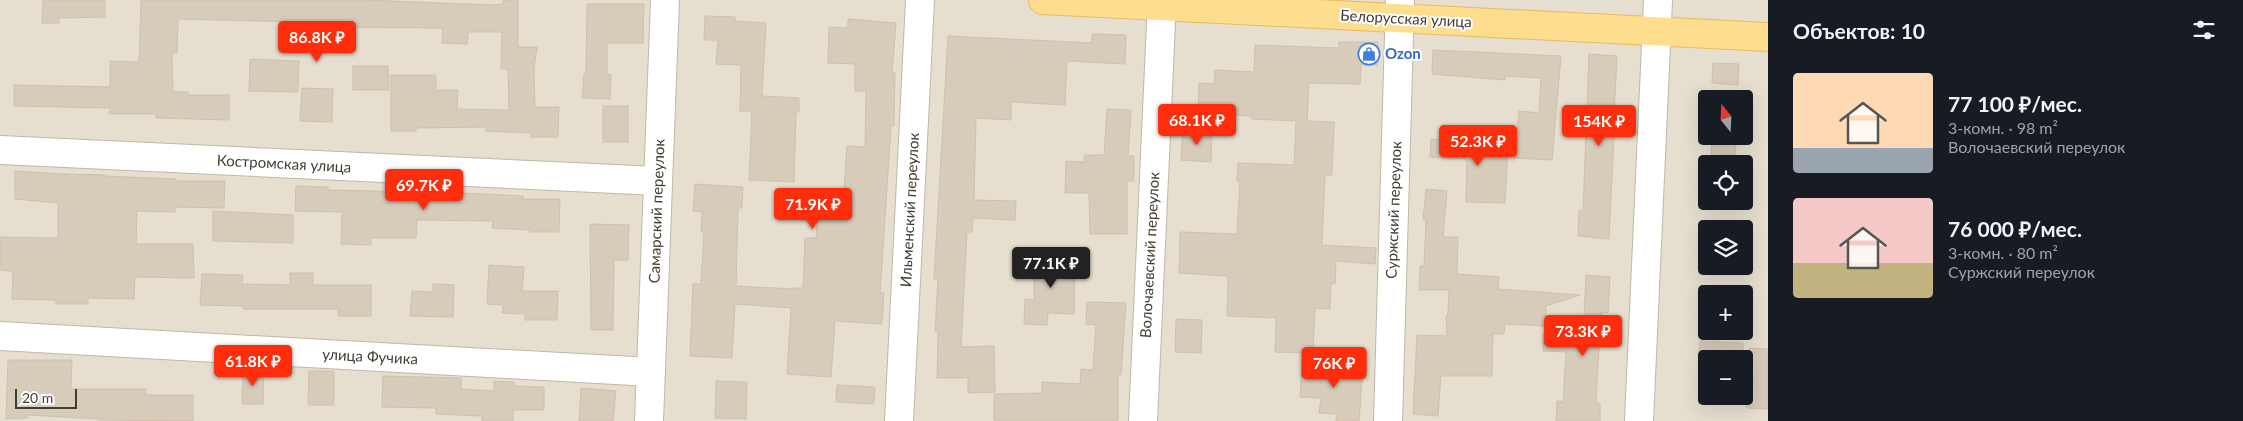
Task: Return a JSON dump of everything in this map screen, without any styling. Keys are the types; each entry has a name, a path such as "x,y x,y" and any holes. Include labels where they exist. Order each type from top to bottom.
{"main road":[{"name":"Белорусская улица","path":"1043,0 1400,9 1657,31 1768,37"}],"street":[{"name":"Самарский переулок","path":"649,421 665,0"},
{"name":"Ильменский переулок","path":"899,421 920,0"},
{"path":"1638,421 1658,0"},
{"name":"Волочаевский переулок","path":"1143,421 1162,3"},
{"name":"Суржский переулок","path":"1388,421 1400,9"},
{"name":"Костромская улица","path":"0,150 658,182"},
{"name":"улица Фучика","path":"0,336 651,372"}],"shaded area":[{"path":"0,0 1768,0 1768,421 0,421"}],"building":[{"path":"43,0 105,0 105,17 59,18 59,23 42,23"},
{"path":"141,0 368,0 490,5 503,4 503,0 518,0 518,47 537,47 534,69 535,107 559,107 558,137 531,137 531,133 486,131 486,127 416,128 416,131 391,131 391,75 436,75 436,90 458,90 457,109 509,110 508,69 501,69 502,32 468,32 467,44 442,43 443,28 334,27 334,36 316,35 316,25 299,25 299,22 178,19 177,53 172,53 173,92 188,92 188,95 229,95 229,120 156,118 156,114 109,114 110,108 14,106 14,85 110,87 110,61 139,62"},
{"path":"587,4 644,4 643,43 607,43 607,74 611,75 610,99 582,98 584,73 586,73"},
{"path":"705,16 735,17 735,21 766,23 762,96 799,98 799,112 796,112 794,182 749,180 752,111 740,111 741,65 716,64 718,40 704,40"},
{"path":"848,19 896,23 892,73 895,73 894,126 891,126 880,293 884,293 882,324 835,321 831,377 787,374 791,308 735,304 732,358 690,356 693,284 701,284 704,232 701,232 702,212 693,211 695,184 743,187 742,207 738,209 736,286 803,288 805,238 816,238 820,190 844,192 847,146 865,147 866,91 855,91 855,64 828,63 829,27 848,28"},
{"path":"1092,34 1126,35 1125,64 1067,61 1065,105 1011,102 1011,120 976,118 974,200 1016,201 1015,220 973,218 972,232 967,232 961,347 994,346 995,392 968,393 968,378 937,378 938,332 935,332 938,279 934,279 948,36 1092,43"},
{"path":"1339,42 1378,42 1377,65 1361,65 1360,84 1309,83 1307,121 1334,122 1332,175 1325,175 1322,245 1376,248 1375,264 1336,261 1335,284 1331,284 1330,309 1315,308 1313,353 1275,352 1276,318 1227,316 1228,276 1179,273 1180,232 1237,234 1240,181 1237,181 1238,163 1294,165 1296,121 1252,119 1252,116 1198,114 1199,83 1214,84 1215,70 1254,72 1255,45 1339,48"},
{"path":"1433,50 1561,56 1552,160 1514,158 1519,111 1539,113 1541,78 1505,76 1505,80 1432,74"},
{"path":"1589,54 1617,56 1614,117 1617,117 1616,137 1614,137 1609,239 1578,236 1579,210 1583,211"},
{"path":"250,59 299,61 298,92 249,91"},
{"path":"1713,63 1739,64 1738,85 1712,83"},
{"path":"353,66 388,66 389,90 353,90"},
{"path":"302,88 333,89 332,122 300,121"},
{"path":"603,106 628,106 628,142 603,142"},
{"path":"1107,109 1131,110 1128,156 1134,156 1134,181 1127,181 1127,234 1090,234 1089,193 1065,193 1066,161 1084,162 1084,155 1104,155"},
{"path":"1183,130 1212,132 1211,162 1181,160"},
{"path":"1431,139 1508,144 1505,203 1466,202 1467,159 1430,157"},
{"path":"1712,145 1736,145 1735,155 1711,155"},
{"path":"15,171 176,179 176,181 225,181 224,208 175,207 175,212 137,211 136,244 193,244 194,278 135,277 134,299 88,298 88,304 56,304 56,300 12,299 13,271 0,270 0,237 58,238 58,203 15,199"},
{"path":"296,186 328,187 328,190 465,193 523,196 523,199 560,199 559,232 530,232 530,230 492,228 493,221 417,220 416,238 371,238 371,245 341,244 342,212 295,211"},
{"path":"1426,189 1447,191 1443,237 1458,237 1457,274 1499,277 1498,289 1580,295 1546,306 1545,326 1505,324 1504,334 1493,334 1492,376 1441,376 1438,416 1413,414 1417,335 1447,336 1446,316 1448,313 1449,290 1419,290 1420,266 1424,266 1426,220 1423,220"},
{"path":"213,211 293,215 293,243 213,241"},
{"path":"590,224 629,225 628,260 614,260 613,330 591,330"},
{"path":"1034,257 1075,257 1074,314 1048,313 1047,325 1024,324 1025,299 1034,300"},
{"path":"489,265 524,267 522,291 558,291 557,320 525,320 525,314 502,313 503,305 487,304"},
{"path":"290,273 313,273 313,285 371,285 371,316 338,316 338,309 243,309 243,306 200,305 202,274 243,275 242,284 290,285"},
{"path":"1586,275 1610,277 1608,313 1602,312 1598,363 1596,403 1600,403 1600,421 1556,421 1557,401 1563,402 1566,352 1543,351 1543,335 1583,337"},
{"path":"433,284 454,285 453,317 410,316 412,291 433,292"},
{"path":"1087,302 1126,303 1121,375 1118,375 1118,421 994,421 994,394 1042,393 1042,382 1080,384 1081,369 1093,370 1096,325 1086,324"},
{"path":"1176,319 1202,320 1201,353 1175,352"},
{"path":"1700,341 1743,343 1743,350 1699,350"},
{"path":"1749,348 1768,349 1768,409 1746,408 1746,405 1753,405 1753,350 1749,350"},
{"path":"8,360 72,360 71,389 146,389 146,395 193,395 193,421 98,420 28,415 28,418 6,419"},
{"path":"1302,364 1363,367 1359,421 1336,421 1337,414 1319,413 1321,398 1300,397"},
{"path":"243,370 264,370 263,404 242,404"},
{"path":"309,371 334,371 334,405 308,405"},
{"path":"383,376 461,378 461,389 494,391 494,381 514,382 514,386 544,387 544,410 513,410 513,421 482,421 482,416 436,414 436,408 382,407"},
{"path":"716,381 747,382 746,419 715,418"},
{"path":"837,385 875,387 874,404 836,402"},
{"path":"581,388 616,391 613,421 579,421"}],"place":[{"name":"Ozon","path":"1369,54"}]}
